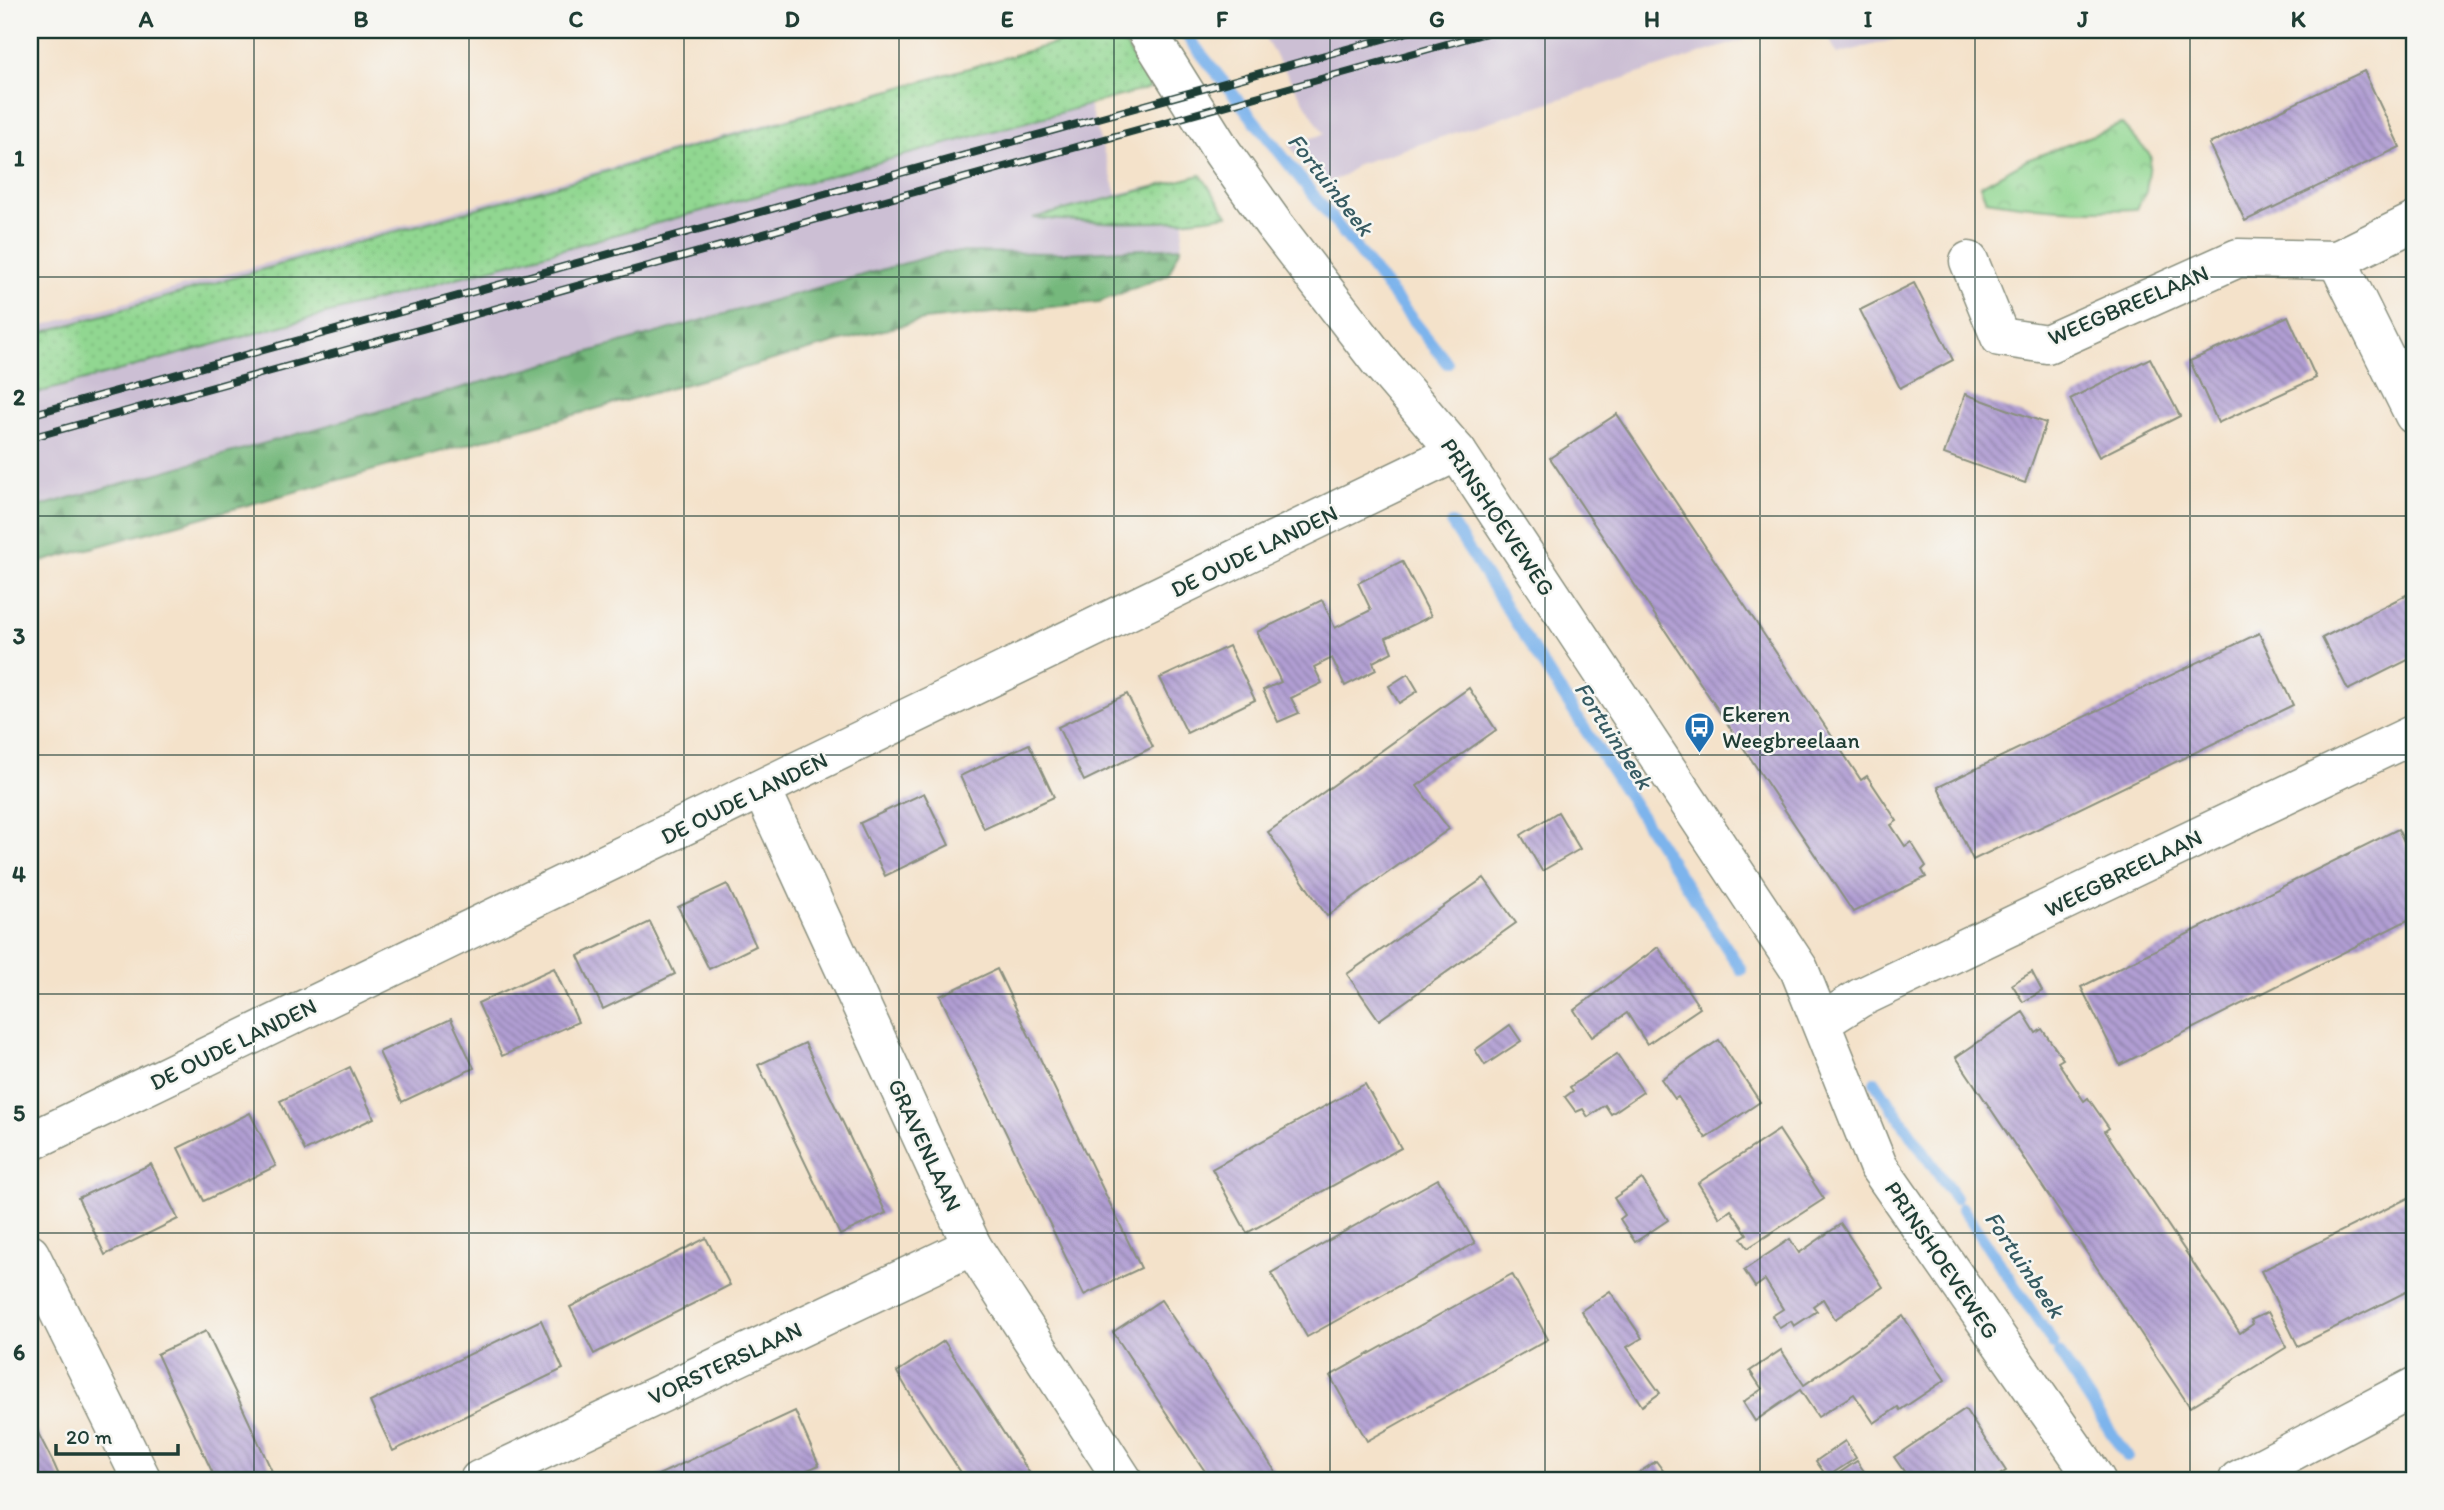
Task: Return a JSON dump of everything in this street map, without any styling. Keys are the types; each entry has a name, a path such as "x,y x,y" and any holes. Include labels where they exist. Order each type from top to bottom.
{"street":[{"name":"PRINSHOEVEWEG","path":"1146,30 1223,153 1273,223 1379,361 1457,452 1799,969 1828,1018 1878,1166 2096,1480"},
{"name":"WEEGBREELAAN","path":"1969,261 2000,337 2047,344 2238,258 2337,260 2414,222"},
{"path":"2337,260 2414,415"},
{"name":"DE OUDE LANDEN","path":"30,1142 1457,452"},
{"name":"WEEGBREELAAN","path":"1828,1018 1860,998 2414,734"},
{"name":"GRAVENLAAN","path":"762,790 972,1247 1123,1480"},
{"name":"VORSTERSLAAN","path":"479,1480 972,1247"},
{"path":"30,1254 142,1480"},
{"path":"2238,1480 2414,1387"}],"shaded area":[{"path":"1299,30 1774,30 1358,164 1342,177 1327,182 1313,176 1289,145 1324,134 1265,39"},
{"path":"1825,30 1931,30 1837,54"},
{"path":"1091,33 1130,93 1089,105 1117,194 1201,175 1228,215 1184,222 1181,247 1168,275 1099,302 924,320 860,336 30,565 30,329"}],"green space":[{"path":"1089,30 1117,30 1150,88 30,395 30,336 1091,33"},
{"path":"2122,124 2151,156 2146,192 2136,209 2061,209 1986,200 1980,186 2027,160"},
{"path":"1201,175 1228,215 1131,223 1033,218"},
{"path":"1181,247 1168,275 1099,302 924,320 30,565 30,509 945,252 1066,253"}],"building":[{"path":"2364,71 2400,147 2245,221 2209,144"},
{"path":"1914,283 1953,360 1900,388 1860,310"},
{"path":"2288,316 2316,378 2218,423 2190,361"},
{"path":"2150,358 2180,416 2099,457 2070,399"},
{"path":"1965,394 2046,423 2025,483 1944,454"},
{"path":"1617,414 1861,780 1867,776 1897,821 1891,825 1905,846 1911,842 1926,866 1922,870 1926,877 1853,912 1550,458"},
{"path":"1402,561 1431,616 1386,638 1392,652 1373,662 1376,670 1345,686 1332,658 1314,667 1322,683 1291,698 1299,713 1278,722 1263,690 1281,682 1257,632 1322,600 1335,628 1371,610 1358,583"},
{"path":"2414,591 2414,657 2348,690 2322,638"},
{"path":"2259,633 2293,705 1973,860 1938,787"},
{"path":"1229,646 1255,700 1187,733 1160,678"},
{"path":"1408,674 1418,691 1399,703 1389,686"},
{"path":"1469,688 1496,730 1417,786 1449,829 1327,916 1268,832"},
{"path":"1127,694 1153,747 1084,781 1058,727"},
{"path":"1029,744 1054,797 984,829 960,776"},
{"path":"924,793 949,845 885,876 860,823"},
{"path":"1558,812 1580,849 1542,871 1521,835"},
{"path":"2398,829 2414,862 2414,917 2120,1065 2081,987"},
{"path":"1484,878 1516,923 1379,1020 1347,974"},
{"path":"727,884 756,946 709,969 678,907"},
{"path":"650,922 675,974 603,1009 578,956"},
{"path":"1658,947 1700,1008 1647,1044 1627,1013 1592,1037 1574,1010"},
{"path":"554,968 578,1022 502,1056 478,1003"},
{"path":"997,969 1141,1268 1084,1295 940,996"},
{"path":"2032,972 2042,991 2023,1002 2012,984"},
{"path":"2023,1012 2036,1033 2042,1029 2063,1059 2058,1062 2084,1101 2088,1098 2109,1128 2105,1131 2240,1333 2253,1324 2251,1320 2268,1312 2287,1347 2190,1407 1956,1057"},
{"path":"451,1019 474,1068 402,1102 379,1052"},
{"path":"1510,1025 1521,1041 1485,1065 1475,1050"},
{"path":"1719,1040 1760,1102 1706,1138 1678,1097 1675,1099 1661,1079"},
{"path":"805,1043 886,1213 840,1235 758,1065"},
{"path":"1617,1054 1643,1092 1611,1114 1605,1105 1588,1117 1583,1109 1576,1112 1565,1097 1573,1091 1570,1087"},
{"path":"350,1067 374,1118 305,1151 280,1101"},
{"path":"1365,1084 1401,1148 1247,1233 1212,1169"},
{"path":"250,1113 276,1166 204,1201 178,1148"},
{"path":"1779,1130 1824,1199 1748,1248 1741,1238 1747,1234 1731,1210 1720,1218 1698,1183"},
{"path":"151,1164 178,1219 105,1255 78,1198"},
{"path":"1438,1179 1475,1243 1307,1337 1271,1273"},
{"path":"1642,1179 1668,1220 1635,1242 1620,1219 1625,1215 1614,1198"},
{"path":"2414,1195 2414,1288 2298,1346 2261,1271"},
{"path":"1841,1224 1883,1287 1835,1319 1823,1299 1813,1306 1817,1311 1794,1326 1791,1321 1780,1328 1772,1316 1783,1309 1765,1280 1755,1287 1744,1270 1790,1239 1799,1253"},
{"path":"706,1238 730,1285 594,1354 570,1307"},
{"path":"1512,1274 1548,1339 1367,1441 1330,1376"},
{"path":"1610,1291 1642,1338 1627,1347 1660,1393 1642,1406 1581,1311"},
{"path":"1161,1300 1281,1480 1211,1480 1196,1458 1113,1332"},
{"path":"1903,1316 1945,1380 1900,1410 1898,1407 1874,1423 1854,1394 1818,1417 1800,1390 1755,1421 1743,1402 1762,1389 1750,1371 1781,1350 1804,1385"},
{"path":"541,1320 563,1369 393,1451 370,1402"},
{"path":"206,1331 276,1480 216,1480 173,1389 157,1354"},
{"path":"944,1341 1034,1480 966,1480 916,1404 897,1372"},
{"path":"1965,1409 2006,1471 1991,1480 1910,1480 1894,1457"},
{"path":"795,1411 819,1465 786,1480 658,1480 656,1476"},
{"path":"37,1431 61,1480 30,1480 30,1434"},
{"path":"1845,1441 1856,1458 1827,1477 1816,1461"},
{"path":"1656,1461 1670,1480 1628,1480 1631,1478"},
{"path":"1857,1461 1870,1480 1829,1480"}],"waterway":[{"name":"Fortuinbeek","path":"1183,31 1447,363"},
{"name":"Fortuinbeek","path":"1452,524 1741,970"},
{"name":"Fortuinbeek","path":"1875,1082 1955,1198"},
{"name":"Fortuinbeek","path":"1962,1208 2053,1343"},
{"name":"Fortuinbeek","path":"2059,1353 2127,1457"}],"railway":[{"path":"30,415 1415,30"},
{"path":"30,438 1497,30"}],"place":[{"name":"Ekeren Weegbreelaan","path":"1699,754"}]}
